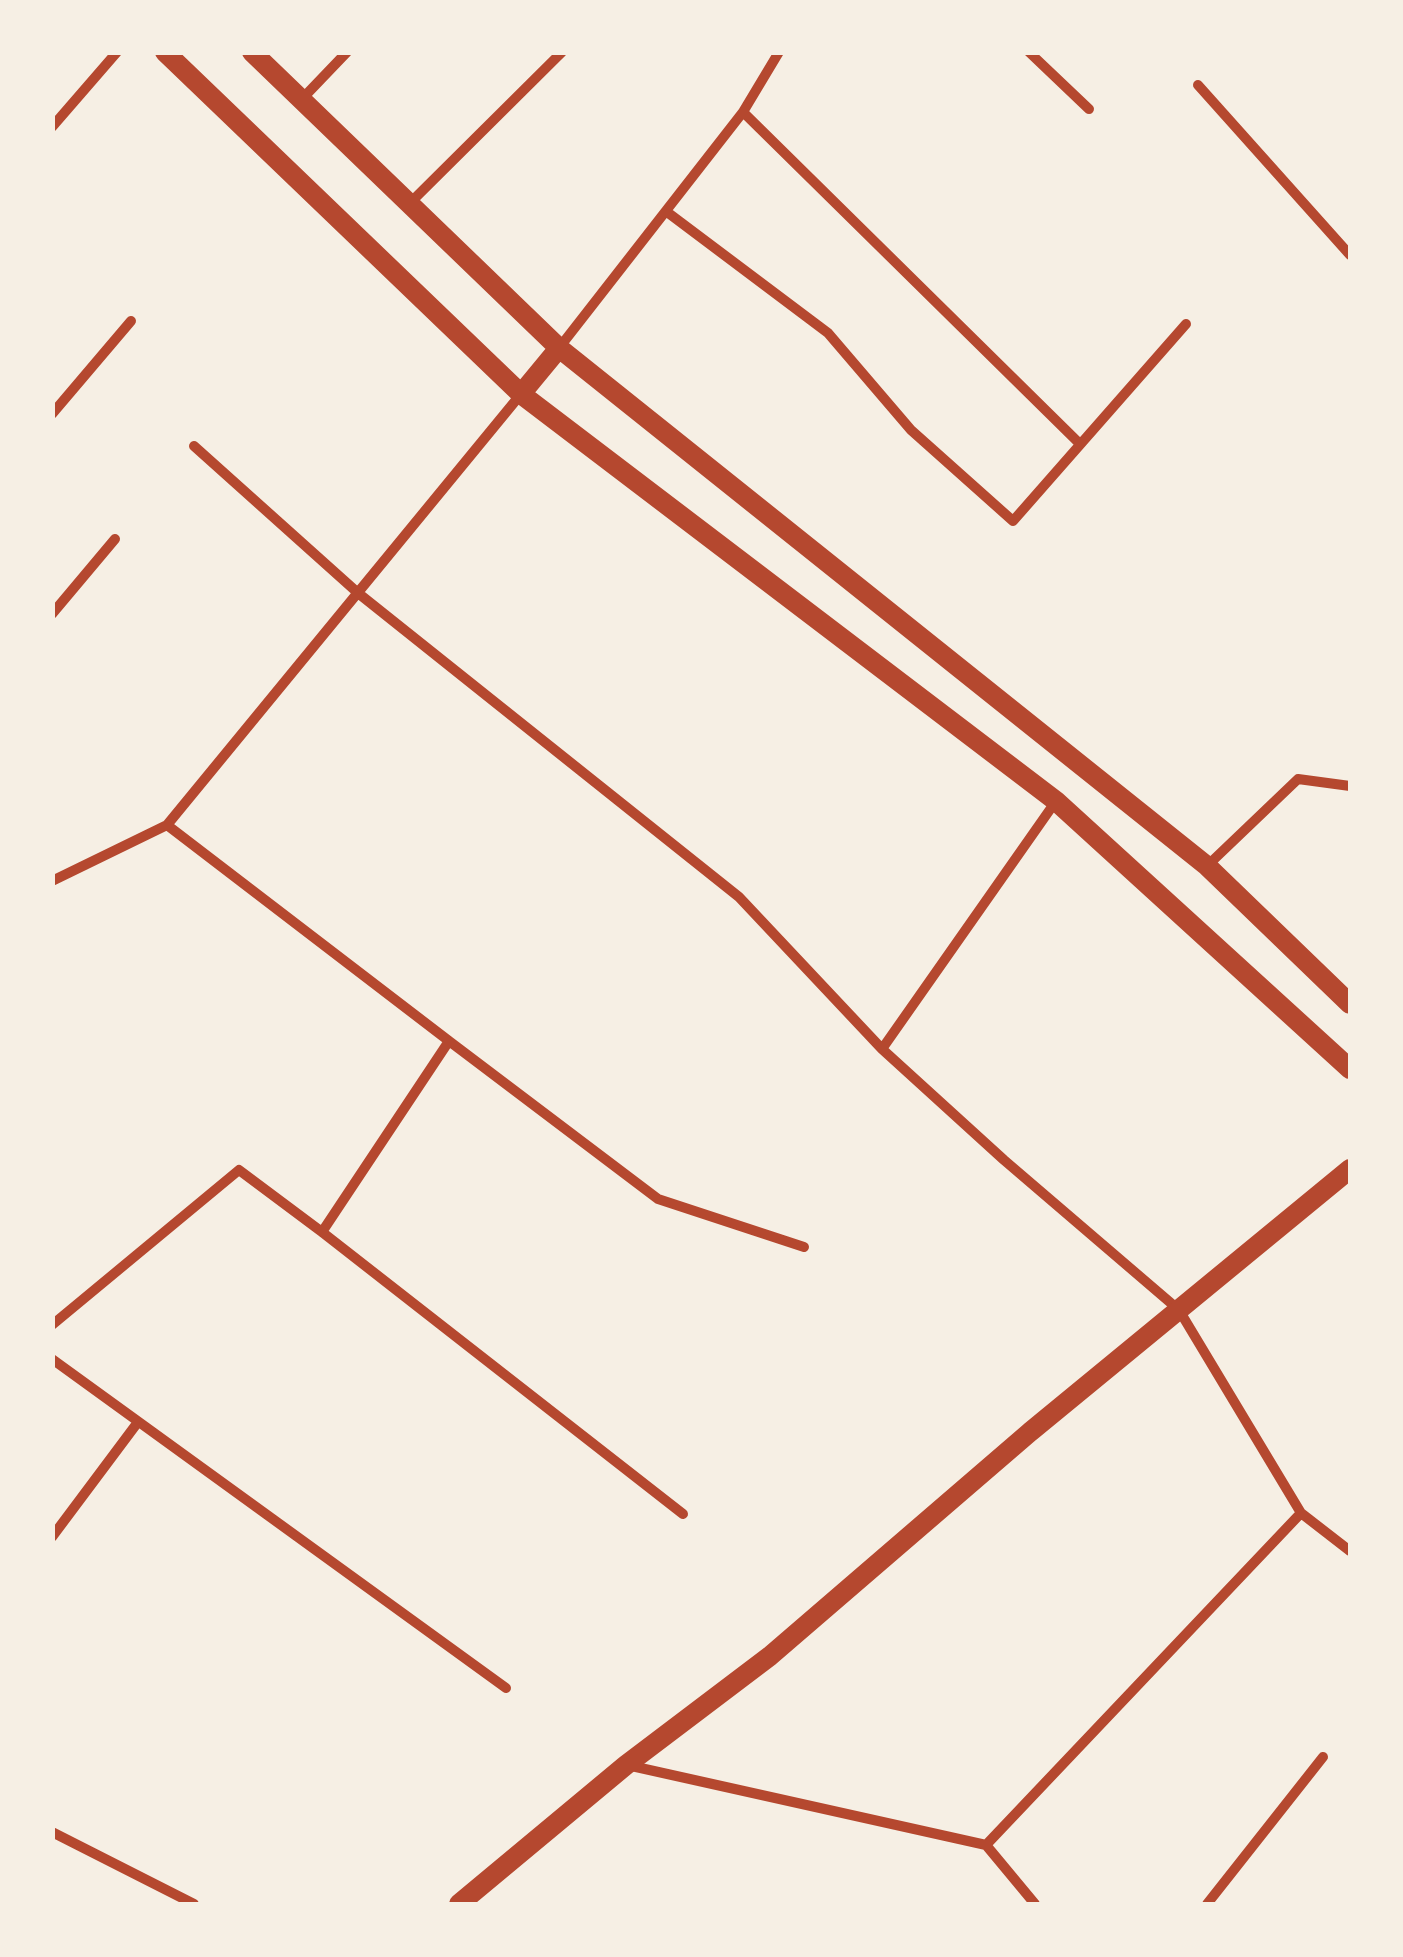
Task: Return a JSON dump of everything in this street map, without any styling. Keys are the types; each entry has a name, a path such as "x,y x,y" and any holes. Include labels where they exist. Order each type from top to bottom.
{"main road":[{"path":"165,52 521,394 1056,801 1350,1069"},
{"path":"252,52 559,348 1207,866 1350,1004"},
{"path":"521,394 559,348"},
{"path":"459,1904 626,1765 770,1656 1016,1445 1350,1169"}],"street":[{"path":"52,127 117,52"},
{"path":"301,100 347,52"},
{"path":"409,204 562,52"},
{"path":"559,348 743,112 779,52"},
{"path":"1029,52 1090,109"},
{"path":"1198,85 1350,255"},
{"path":"743,112 1080,444"},
{"path":"667,212 828,333 911,430 1013,521 1186,324"},
{"path":"52,414 131,321"},
{"path":"52,882 167,825 521,394"},
{"path":"194,446 358,593 739,897 882,1049 1178,1310 1301,1514 1350,1551"},
{"path":"52,614 115,539"},
{"path":"1207,866 1298,779 1350,786"},
{"path":"882,1049 1056,801"},
{"path":"167,825 658,1199 804,1247"},
{"path":"322,1232 449,1040"},
{"path":"52,1325 239,1170 683,1514"},
{"path":"52,1359 506,1688"},
{"path":"52,1537 138,1422"},
{"path":"986,1845 1301,1514"},
{"path":"1207,1904 1323,1757"},
{"path":"626,1765 986,1845 1034,1904"},
{"path":"52,1832 194,1904"}]}
